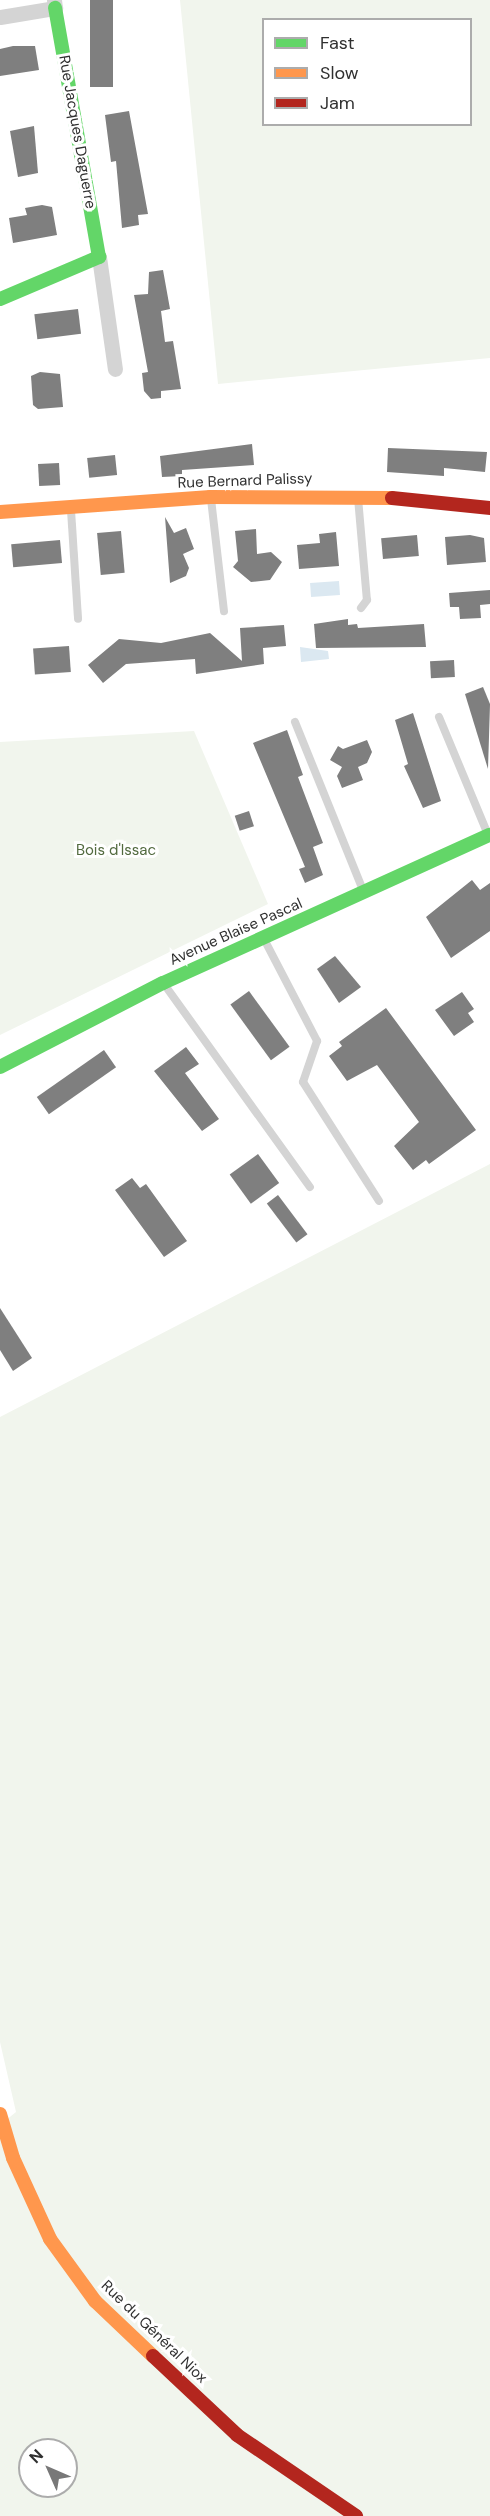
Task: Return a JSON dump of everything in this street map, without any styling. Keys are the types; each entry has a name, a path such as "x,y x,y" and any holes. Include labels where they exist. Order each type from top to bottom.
{"street":[{"path":"0,17 54,4"},
{"name":"Rue Jacques Daguerre","path":"54,4 99,257 115,369"},
{"path":"0,299 99,257"},
{"name":"Rue Bernard Palissy","path":"0,513 210,497 358,495 490,508"},
{"name":"Avenue Blaise Pascal","path":"0,1067 163,983 489,836"},
{"name":"Rue du Général Niox","path":"0,2114 13,2158 50,2239 95,2301 237,2435 356,2516"}],"lane":[{"path":"358,495 367,600 361,608"},
{"path":"210,497 224,610"},
{"path":"71,507 78,619"},
{"path":"439,717 489,836"},
{"path":"295,722 364,893"},
{"path":"264,938 317,1041 303,1082 379,1201"},
{"path":"163,983 310,1187"}],"green space":[{"path":"180,0 490,0 490,358 218,384"},
{"name":"Bois d'Issac","path":"194,731 268,904 0,1035 0,742"},
{"path":"490,1164 490,2516 0,2516 0,2125 16,2112 0,2042 0,1417"}],"shaded area":[{"path":"339,581 340,595 311,597 310,583"},
{"path":"300,647 328,651 329,659 301,662"}],"building":[{"path":"90,0 113,0 113,87 90,87"},
{"path":"13,46 35,46 39,70 0,76 0,49"},
{"path":"129,111 148,214 138,215 139,225 122,228 116,161 111,162 105,115"},
{"path":"34,126 38,173 18,177 10,131"},
{"path":"42,205 52,207 57,235 13,243 9,218 27,215 25,208"},
{"path":"163,270 170,309 161,311 165,342 173,341 181,389 161,391 161,398 151,399 144,391 142,373 148,372 134,295 148,294 149,272"},
{"path":"78,309 81,334 37,339 34,314"},
{"path":"40,372 60,374 63,407 38,409 33,405 31,376"},
{"path":"252,444 254,465 182,470 182,476 162,477 160,456"},
{"path":"388,448 487,452 485,472 444,468 444,476 387,472"},
{"path":"115,455 117,475 89,478 87,458"},
{"path":"59,463 60,485 39,486 38,464"},
{"path":"165,517 174,533 186,528 194,549 183,554 189,568 186,576 170,583"},
{"path":"256,529 257,554 271,552 282,562 270,580 251,582 233,567 238,561 235,531"},
{"path":"121,531 125,573 101,575 97,533"},
{"path":"336,532 339,566 299,569 297,545 320,543 319,534"},
{"path":"417,535 419,556 383,559 381,538"},
{"path":"470,535 484,538 486,562 447,565 445,537"},
{"path":"60,540 62,563 13,567 11,544"},
{"path":"490,590 490,604 480,605 481,618 460,619 459,607 450,607 449,593"},
{"path":"348,619 348,625 357,624 358,628 424,624 426,647 316,648 314,624"},
{"path":"284,625 286,646 263,648 264,664 196,674 195,659 126,664 103,683 88,665 119,639 161,643 210,633 242,661 240,628"},
{"path":"69,646 71,672 35,674 33,649"},
{"path":"454,660 455,677 431,678 430,661"},
{"path":"483,687 490,704 488,769 465,694"},
{"path":"413,713 441,801 423,808 404,766 408,764 395,720"},
{"path":"287,730 303,775 298,777 323,843 313,847 323,875 305,883 299,869 305,867 253,743"},
{"path":"367,740 372,752 367,763 358,767 363,780 342,788 337,776 342,767 330,760 338,746 343,749"},
{"path":"249,811 254,826 240,831 235,816"},
{"path":"472,880 480,890 490,883 490,931 451,958 426,917"},
{"path":"335,956 361,987 339,1003 317,969"},
{"path":"249,991 290,1047 271,1060 230,1005"},
{"path":"462,992 474,1009 468,1013 474,1022 454,1036 435,1010"},
{"path":"386,1008 476,1130 429,1164 426,1160 413,1170 394,1146 419,1122 377,1065 347,1081 329,1056 342,1046 339,1042"},
{"path":"186,1047 199,1064 185,1073 219,1119 202,1131 154,1071"},
{"path":"104,1050 116,1067 49,1114 37,1097"},
{"path":"258,1154 279,1183 251,1204 230,1175"},
{"path":"132,1178 140,1188 146,1184 187,1241 164,1257 115,1190"},
{"path":"278,1195 307,1234 296,1243 267,1203"},
{"path":"0,1308 32,1358 13,1371 0,1350"}],"traffic: fast":[{"path":"0,299 99,257 55,8"},
{"path":"0,1067 163,983 490,835"}],"traffic: slow":[{"path":"0,512 210,497 392,498"},
{"path":"0,2114 13,2158 50,2239 95,2301 153,2356"}],"traffic: jam":[{"path":"392,498 490,508"},
{"path":"153,2356 237,2435 356,2516"}]}
